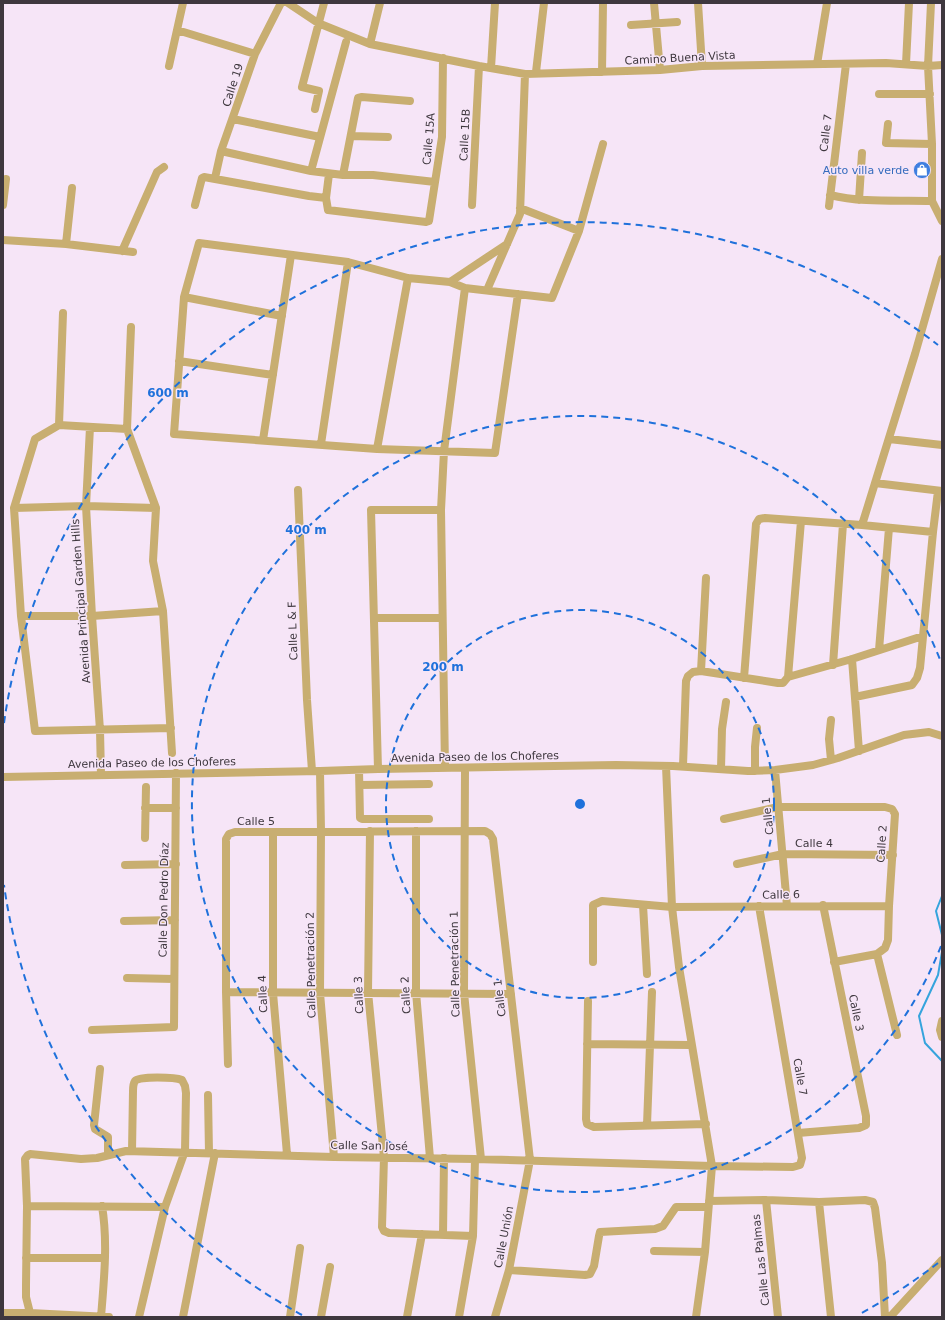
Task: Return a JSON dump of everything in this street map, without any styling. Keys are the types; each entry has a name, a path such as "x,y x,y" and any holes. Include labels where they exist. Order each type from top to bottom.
{"street":[{"path":"169,66 182,3"},
{"name":"Calle 19","path":"215,178 221,151 255,54 281,3"},
{"name":"Camino Buena Vista","path":"288,3 318,23 370,44 525,74 536,72 660,70 702,66 886,63 928,66"},
{"path":"315,109 319,91 302,87 324,3"},
{"path":"370,44 380,3"},
{"path":"491,68 495,3"},
{"path":"536,72 544,3"},
{"path":"602,72 603,3"},
{"path":"654,3 660,70"},
{"path":"698,3 702,66"},
{"path":"817,64 827,3"},
{"path":"906,64 908,3"},
{"path":"931,3 928,66 932,144 932,201 942,220"},
{"path":"631,25 677,22"},
{"path":"177,30 255,54"},
{"path":"311,171 346,42"},
{"name":"Calle 15A","path":"326,198 326,207 331,212 428,221 442,137 443,58"},
{"name":"Calle 7","path":"829,206 846,64"},
{"path":"928,66 942,65"},
{"name":"Calle 15B","path":"472,205 479,66"},
{"path":"487,290 520,214 525,74"},
{"path":"879,94 930,94"},
{"path":"343,175 358,98 410,101"},
{"path":"233,119 320,137"},
{"path":"888,124 886,143 932,144"},
{"path":"351,136 388,137"},
{"path":"518,294 495,453 376,449 174,434 184,297 199,243 348,262 408,278 450,282 465,288 487,290 552,298 579,231 603,144"},
{"path":"221,151 329,174 373,175 435,182"},
{"path":"859,200 862,153"},
{"path":"122,251 157,172 164,167"},
{"path":"195,206 202,178 204,177 326,198 329,174"},
{"path":"3,204 6,179"},
{"path":"66,244 72,188"},
{"path":"830,195 859,200 932,201"},
{"path":"520,208 579,231"},
{"path":"3,240 66,244 133,252"},
{"path":"450,282 507,244"},
{"path":"263,440 291,255"},
{"path":"862,525 942,259"},
{"path":"321,444 348,262"},
{"path":"376,449 408,278"},
{"path":"445,768 441,618 441,510 444,451 465,288"},
{"path":"184,297 282,316"},
{"path":"59,425 63,313"},
{"path":"131,327 127,429 156,508 153,561 162,611 172,754"},
{"path":"179,361 273,375"},
{"path":"127,429 59,425 35,439 14,508 20,616 35,731 171,728"},
{"name":"Avenida Principal Garden Hills","path":"90,427 86,506 100,730 101,775"},
{"path":"889,439 942,445"},
{"path":"855,698 912,686 917,678 920,668 933,532 940,491 875,483"},
{"name":"Calle L & F","path":"298,490 307,700 316,771"},
{"path":"14,508 86,506 156,508"},
{"path":"378,769 371,510 441,510"},
{"path":"744,678 756,524 759,519 765,518 862,525 933,532"},
{"path":"682,766 686,681 688,676 693,672 701,671 778,683 784,683 788,677 801,521"},
{"path":"833,665 843,524"},
{"path":"879,650 889,528"},
{"path":"701,671 706,578"},
{"path":"20,616 92,616 162,611"},
{"path":"374,618 441,618"},
{"path":"788,677 833,665 923,636"},
{"path":"852,659 859,751"},
{"path":"721,769 722,728 726,702"},
{"path":"830,720 829,739 831,760"},
{"path":"755,771 757,728"},
{"name":"Avenida Paseo de los Choferes","path":"3,778 176,773 616,765 682,766 755,771 813,765 904,735 929,732 942,736"},
{"path":"666,766 672,907 678,967 712,1166 705,1252 696,1317"},
{"name":"Calle Penetración 1","path":"459,1317 473,1236 478,1159 464,993 465,768"},
{"path":"359,770 359,815 362,819 429,819"},
{"name":"Calle 1","path":"775,770 787,906"},
{"name":"Calle Penetración 2","path":"316,771 321,832 320,993 334,1157"},
{"name":"Calle Don Pedro Díaz","path":"92,1030 174,1027 176,773"},
{"path":"360,785 429,784"},
{"path":"145,838 146,787"},
{"name":"Calle 2","path":"724,819 778,807 885,807 892,809 895,814 888,940 885,948 877,954"},
{"path":"145,808 176,808"},
{"name":"Calle 3","path":"370,831 368,992 384,1157 382,1228 384,1231 389,1233 422,1234"},
{"name":"Calle 2","path":"416,831 416,992 430,1158"},
{"name":"Calle 5","path":"228,1064 226,992 226,839 229,834 235,832 485,831 490,834"},
{"name":"Calle 4","path":"274,832 273,993 287,1154"},
{"name":"Calle 1","path":"490,834 493,839 530,1160"},
{"name":"Calle 4","path":"737,864 783,854 893,855"},
{"path":"125,865 176,864"},
{"name":"Calle 6","path":"593,962 593,905 602,901 672,907 823,905 889,906"},
{"path":"643,905 647,974"},
{"name":"Calle 3","path":"798,1133 859,1128 866,1125 866,1116 823,905"},
{"name":"Calle 7","path":"712,1166 793,1167 800,1165 802,1158 759,906"},
{"path":"124,921 175,920"},
{"path":"834,962 877,954 897,1035"},
{"path":"127,978 174,979"},
{"path":"226,992 416,992 511,994"},
{"path":"647,1126 652,992"},
{"path":"588,1001 587,1124 594,1126 647,1126 706,1124"},
{"path":"942,1021 940,1030 942,1037"},
{"path":"587,1044 691,1045"},
{"path":"100,1069 94,1125 95,1129 108,1137 108,1154"},
{"path":"132,1151 134,1082 143,1078 175,1078 182,1080 185,1086 185,1152 165,1207 138,1317"},
{"path":"183,1317 212,1153 208,1095"},
{"name":"Calle San José","path":"27,1206 25,1159 26,1156 30,1154 81,1159 97,1158 126,1150 287,1154 334,1157 530,1160 712,1166"},
{"path":"443,1235 444,1158"},
{"name":"Calle Unión","path":"495,1317 509,1270 530,1160"},
{"path":"509,1270 584,1275 590,1274 594,1266 600,1232 655,1229 663,1226 676,1207 766,1200 819,1202 865,1200 873,1202 882,1263 885,1317"},
{"name":"Calle Las Palmas","path":"766,1200 778,1317"},
{"path":"819,1202 831,1317"},
{"path":"30,1312 26,1296 27,1206 165,1207"},
{"path":"101,1317 105,1222 102,1206"},
{"path":"407,1317 422,1234 473,1236"},
{"path":"290,1317 300,1248"},
{"path":"654,1251 705,1252"},
{"path":"26,1258 104,1258"},
{"path":"890,1317 942,1260"},
{"path":"321,1317 330,1267"},
{"path":"3,1313 30,1312 64,1316 109,1317"}],"waterway":[{"path":"942,896 936,911 942,935"},
{"path":"942,952 938,975 919,1016 925,1043 942,1061"}],"place":[{"name":"Auto villa verde","path":"922,170"}]}
